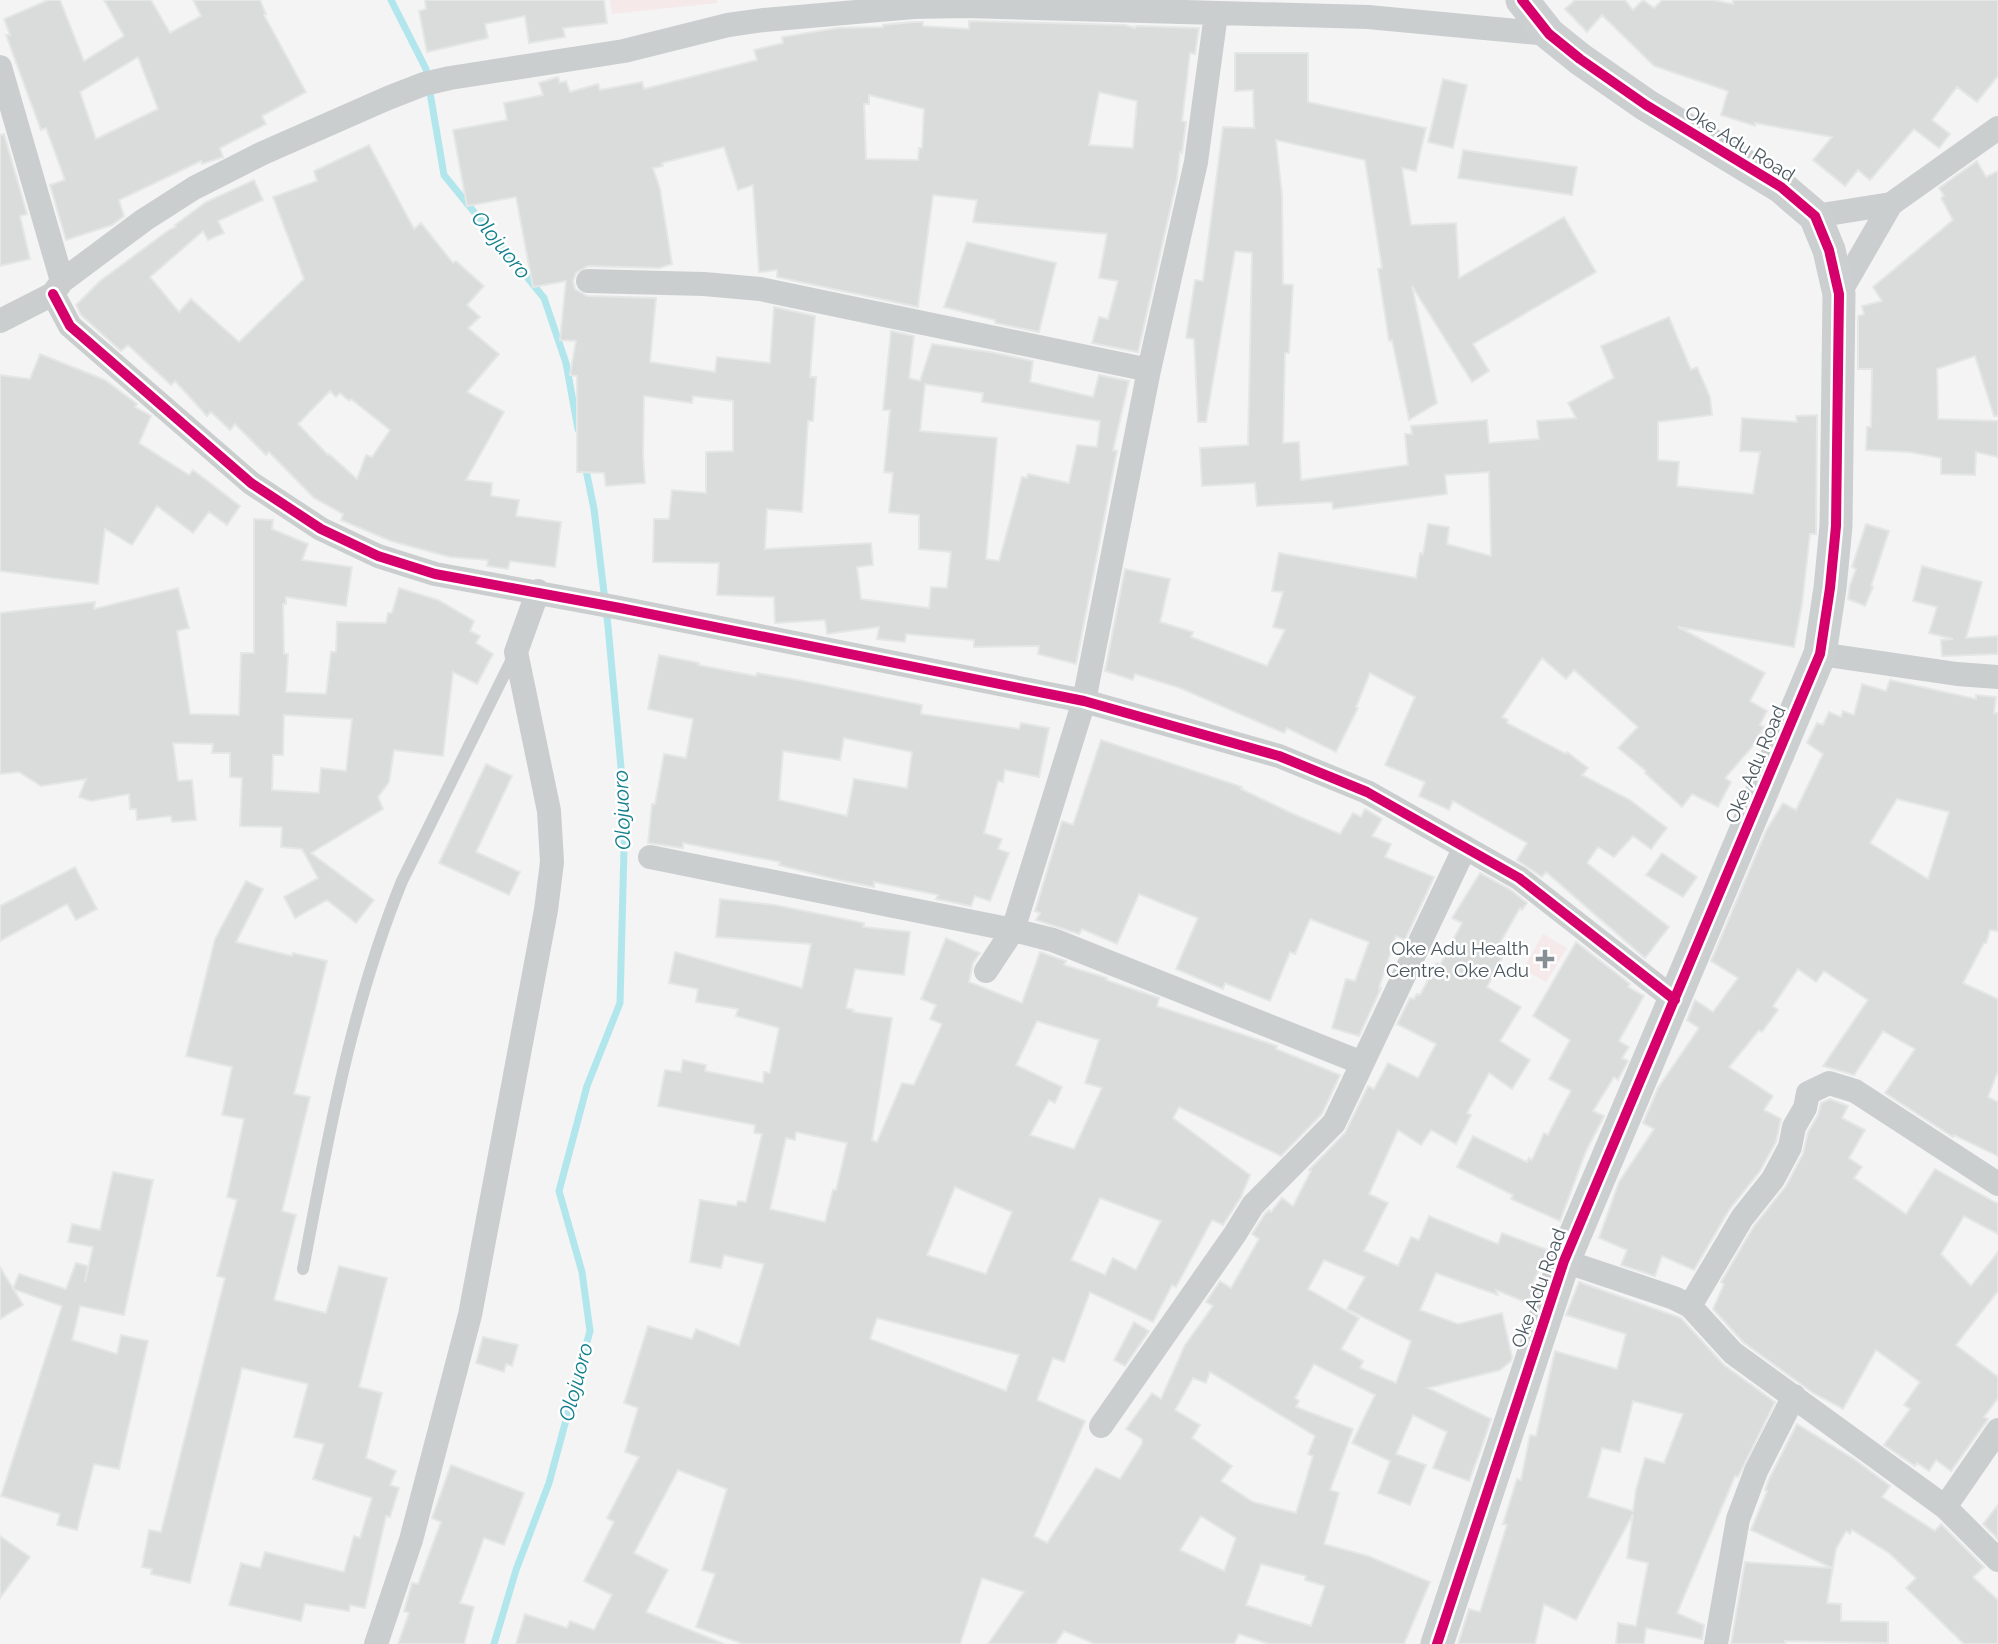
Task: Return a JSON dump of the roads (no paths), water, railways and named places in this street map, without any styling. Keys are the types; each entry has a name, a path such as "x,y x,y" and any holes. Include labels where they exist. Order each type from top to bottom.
{"street":[{"name":"Oke Adu Road","path":"1437,1644 1564,1261 1820,654 1836,526 1839,294 1829,250 1815,216 1781,187 1646,106 1549,34 1522,0"},
{"path":"0,321 57,288 144,220 194,187 263,153 388,98 450,78 611,54 728,25 778,18 913,7 965,6 1368,17 1549,34"},
{"path":"986,971 1013,930 1084,701 1149,370 1196,162 1216,14"},
{"path":"0,67 57,288 70,326 251,483 321,529 378,556 435,574 538,591 566,599 1084,701 1279,756 1367,792 1519,878 1675,1000"},
{"path":"1839,294 1891,204 1998,128"},
{"path":"1815,216 1891,204"},
{"path":"588,281 704,284 760,289 1149,370"},
{"path":"376,1644 411,1540 470,1315 546,909 552,862 550,811 516,652 538,591"},
{"path":"1820,654 1957,674 1998,677"},
{"path":"1101,1426 1236,1234 1253,1205 1334,1123 1465,847"},
{"path":"650,857 1053,940 1362,1063"},
{"path":"1690,1306 1742,1218 1773,1179 1790,1147 1794,1127 1805,1108 1808,1093 1829,1083 1855,1091 1998,1184"},
{"path":"1564,1261 1674,1298 1690,1306 1733,1353 1945,1507 1998,1560"},
{"path":"1716,1644 1738,1519 1756,1471 1794,1396"},
{"path":"1945,1507 1998,1430"}],"lane":[{"path":"303,1269 338,1085 355,1020 391,909 402,881 516,652"}],"waterway":[{"name":"Olojuoro","path":"391,0 426,69 444,175 544,298 566,363 578,429"},
{"name":"Olojuoro","path":"494,1644 516,1570 549,1483 590,1331 582,1272 559,1191 587,1086 620,1003 625,811 608,626 594,509 585,465"}],"place":[{"name":"Oke Adu Health Centre, Oke Adu","path":"1545,959"}]}
